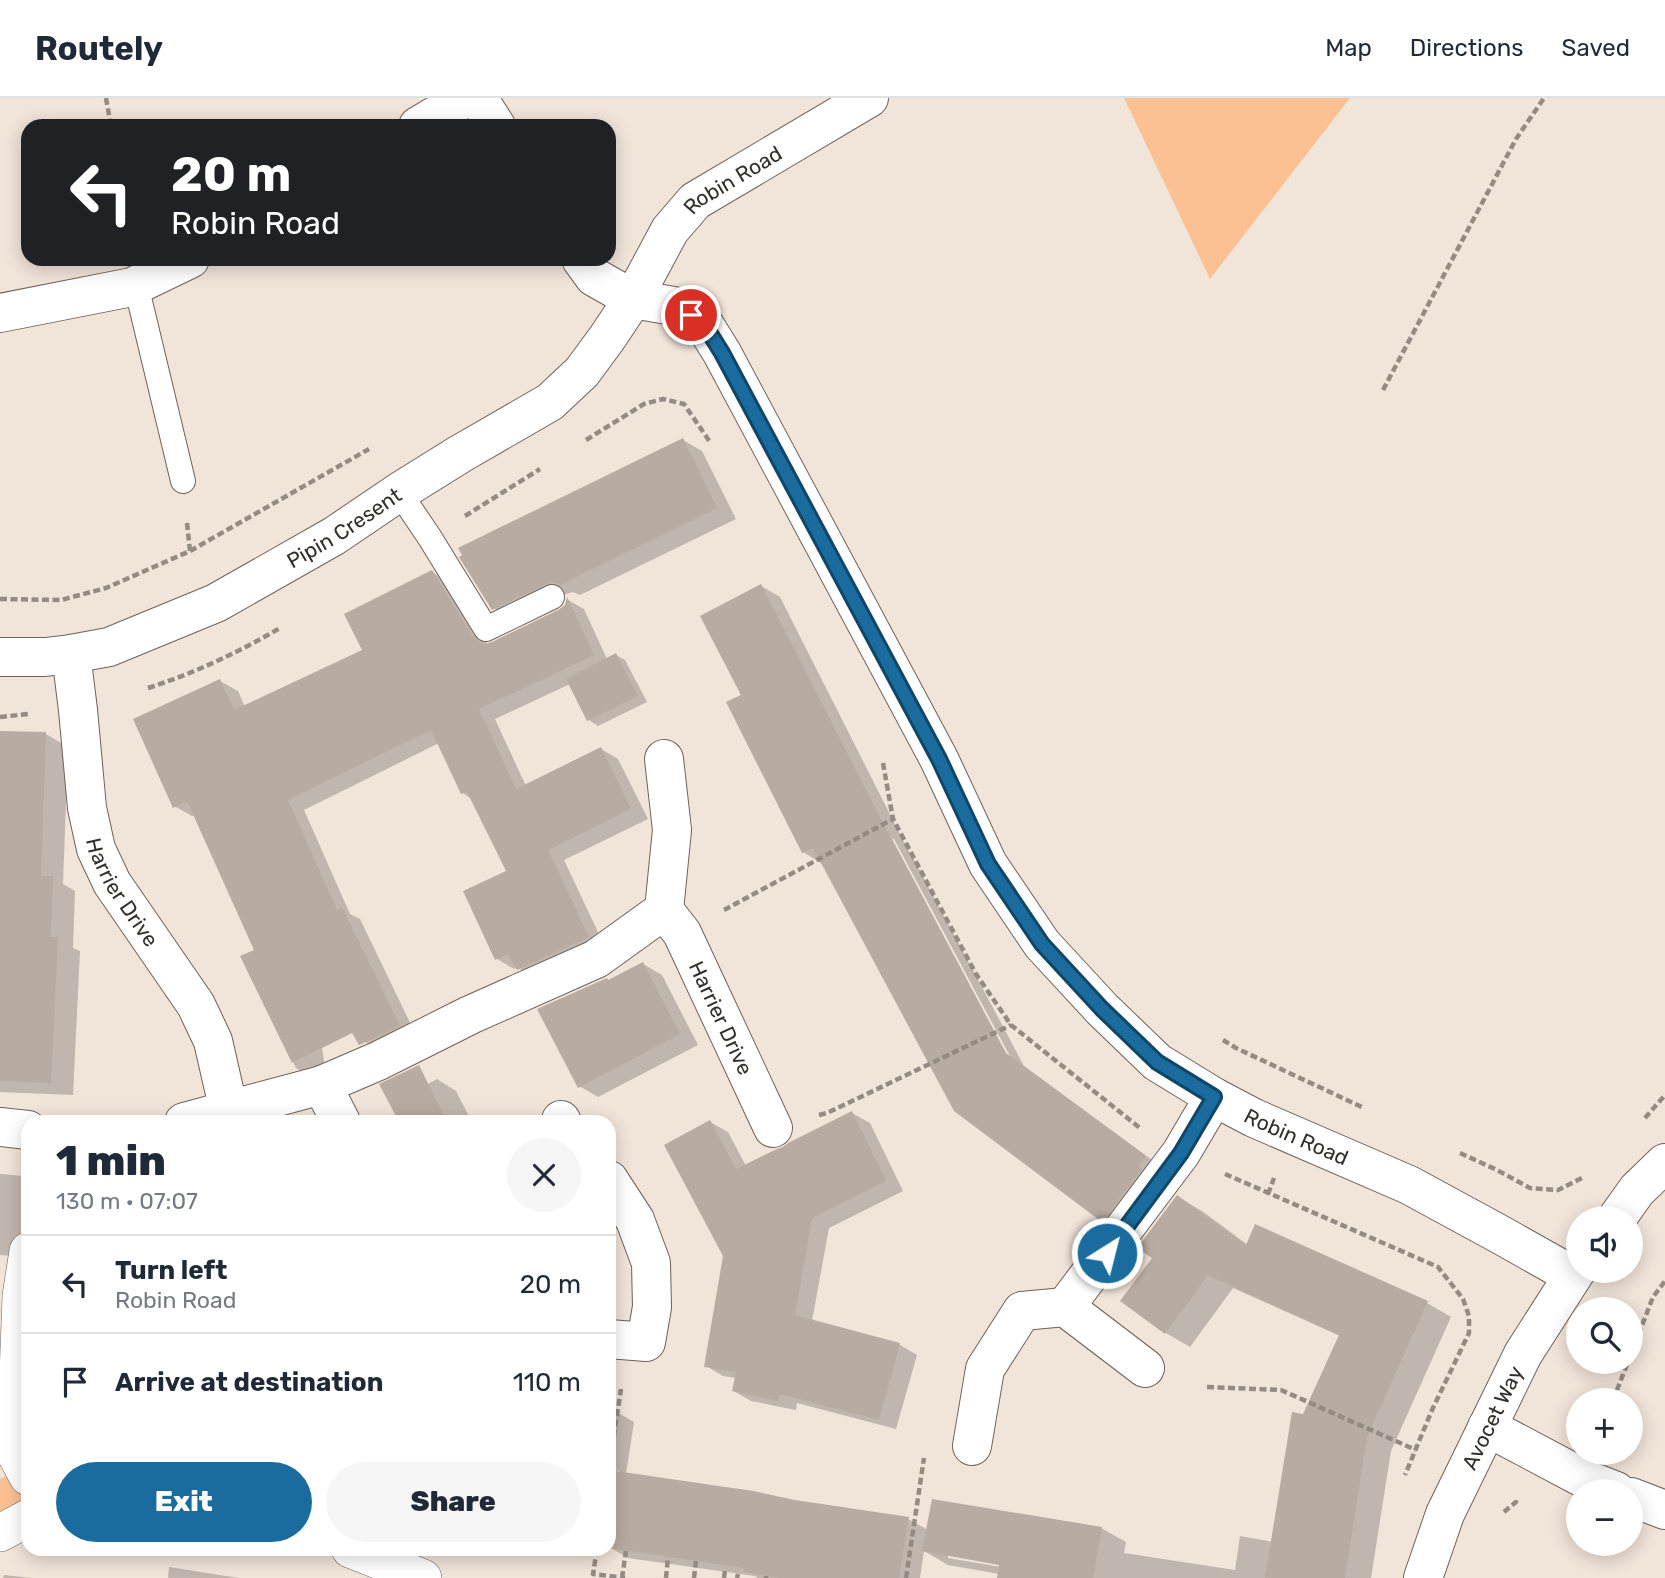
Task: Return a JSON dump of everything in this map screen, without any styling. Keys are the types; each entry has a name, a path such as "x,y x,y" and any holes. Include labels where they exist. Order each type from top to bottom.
{"street":[{"path":"430,119 465,98"},
{"path":"478,98 492,119"},
{"name":"Robin Road","path":"633,299 670,230 695,201 869,98"},
{"path":"0,313 136,285 175,266"},
{"name":"Robin Road","path":"586,266 594,277 633,299 679,307 704,324 939,759 988,864 1042,944 1102,1009 1157,1062 1214,1097 1254,1118 1409,1185 1566,1267"},
{"name":"Pipin Cresent","path":"0,657 45,657 109,647 216,603 334,536 460,454 550,402 582,372 633,299"},
{"name":"Harrier Drive","path":"71,654 87,808 96,849 112,883 196,1005 213,1041 229,1111"},
{"path":"213,1115 322,1085 424,1040 470,1015 596,959 673,921 672,830 664,759"},
{"name":"Harrier Drive","path":"673,921 773,1128"},
{"path":"322,1085 337,1115"},
{"path":"1065,1307 1181,1153 1214,1097"},
{"path":"0,1127 21,1129"},
{"path":"1625,1206 1637,1190 1665,1163"},
{"path":"616,1191 635,1220 651,1263 652,1307 627,1341"},
{"name":"Avocet Way","path":"1423,1578 1445,1514 1487,1427 1523,1354 1567,1283"},
{"path":"14,1462 21,1296"},
{"path":"972,1446 985,1369 1022,1311 1065,1307 1145,1368"},
{"path":"1487,1427 1585,1479"},
{"path":"1643,1502 1665,1510"},
{"path":"0,1533 21,1522"},
{"path":"368,1556 423,1578"}],"lane":[{"path":"136,285 183,481"},
{"path":"399,492 486,629 552,597"}],"path":[{"path":"106,98 109,119"},
{"path":"1383,390 1516,139 1544,98"},
{"path":"576,446 644,404 663,399 684,404 713,447"},
{"path":"0,599 61,600 106,588 190,551 368,449 379,446"},
{"path":"430,538 542,467"},
{"path":"78,710 177,678 250,646 284,626"},
{"path":"882,761 893,819 976,974 1012,1024 1143,1130 1181,1153 1438,1267 1463,1299 1469,1316 1469,1333 1401,1485"},
{"path":"673,921 893,819"},
{"path":"773,1128 827,1113 1012,1024"},
{"path":"1215,1035 1236,1048 1373,1112"},
{"path":"1641,1122 1665,1095"},
{"path":"1460,1153 1530,1188 1559,1190 1591,1171"},
{"path":"1643,1323 1653,1297 1665,1281"},
{"path":"616,1422 627,1341"},
{"path":"1207,1387 1281,1390 1416,1450"},
{"path":"906,1578 925,1452 972,1446"},
{"path":"1498,1517 1516,1502 1527,1506"},
{"path":"596,1556 593,1574 624,1578 626,1551"},
{"path":"666,1578 668,1557"},
{"path":"694,1578 696,1561"},
{"path":"724,1578 725,1570"}],"shaded area":[{"path":"1124,98 1350,98 1210,279"},
{"path":"11,1473 21,1491 21,1503 0,1518 0,1479"}],"building":[{"path":"683,438 717,508 562,586 554,582 546,584 492,610 459,557 462,555 458,548"},
{"path":"432,570 473,637 485,644 558,610 565,605 567,597 594,655 479,709 516,789 601,747 631,809 548,850 589,937 517,970 508,954 495,960 463,891 506,871 467,792 461,794 431,730 288,800 337,910 342,907 400,1026 359,1045 352,1033 292,1063 240,956 254,950 187,801 173,808 133,719 220,679 234,710 362,650 344,614"},
{"path":"761,584 891,839 1006,1053 1146,1156 1138,1166 1142,1169 1102,1222 954,1111 813,848 802,853 726,702 741,695 700,616"},
{"path":"616,653 638,696 587,721 566,679"},
{"path":"0,731 46,732 41,876 53,876 51,937 58,937 51,1083 0,1081"},
{"path":"643,962 680,1034 578,1088 537,1009 607,978 608,980"},
{"path":"419,1065 444,1115 395,1115 379,1084"},
{"path":"852,1111 886,1181 812,1218 795,1315 900,1343 879,1420 780,1394 778,1401 732,1391 736,1372 704,1367 723,1256 664,1145 710,1120 736,1169"},
{"path":"1177,1195 1246,1245 1255,1224 1428,1301 1367,1437 1345,1578 1265,1578 1292,1412 1303,1414 1339,1335 1208,1275 1165,1334 1120,1301 1152,1258 1137,1248"},
{"path":"616,1471 909,1517 899,1578 781,1578 744,1572 745,1568 616,1549"},
{"path":"932,1499 1102,1527 1093,1578 997,1578 999,1565 922,1551"}],"route":[{"path":"691,315 704,324 722,353 939,759 988,864 1042,944 1102,1009 1157,1062 1214,1097 1181,1153 1107,1253"}]}
